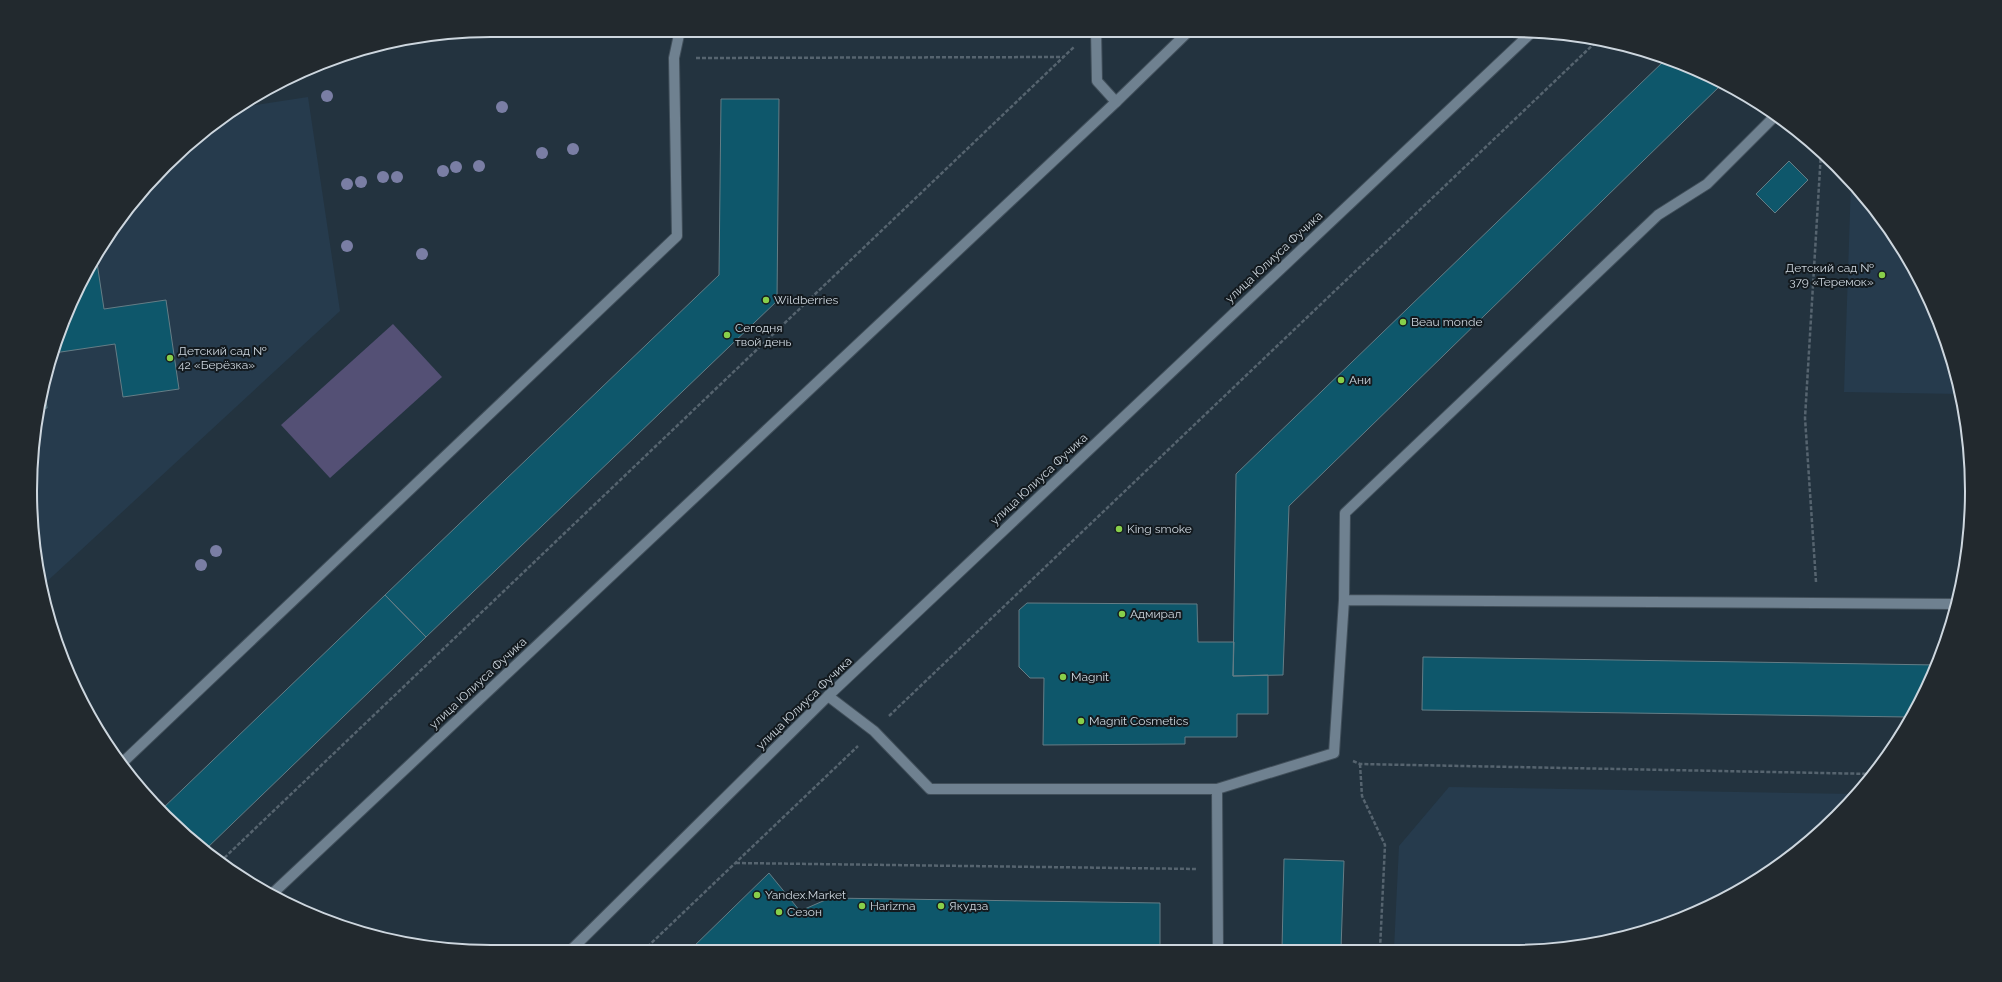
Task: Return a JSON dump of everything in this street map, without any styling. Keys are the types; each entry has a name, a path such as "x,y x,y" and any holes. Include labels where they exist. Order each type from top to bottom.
{"main road":[{"path":"125,759 676,236 674,58 678,37"},
{"path":"1096,37 1097,81 1116,102"},
{"name":"улица Юлиуса Фучика","path":"276,890 1116,102 1183,37"},
{"name":"улица Юлиуса Фучика","path":"576,945 828,696 1526,38"},
{"path":"828,696 874,731 930,788 1217,788 1334,753 1344,600 1345,513 1658,215 1707,184 1771,120"},
{"path":"1344,600 1951,604"},
{"path":"1217,788 1218,945"}],"path":[{"path":"224,858 1080,41"},
{"path":"649,945 1593,45"},
{"path":"674,58 1064,57"},
{"path":"1818,602 1805,418 1821,160"},
{"path":"1334,753 1360,764 1865,774"},
{"path":"1360,764 1362,796 1385,845 1380,945"},
{"path":"736,863 1217,870"}],"shaded area":[{"name":"Детский сад № 42 «Берёзка»","path":"308,97 340,311 46,582 38,521 38,461 41,432 52,373 72,317 98,264 131,215 150,192 170,170 192,150 215,131 252,106"},
{"name":"Детский сад № 379 «Теремок»","path":"1851,191 1888,239 1918,290 1941,345 1950,373 1954,394 1844,392"},
{"path":"393,324 442,377 330,478 281,425"},
{"path":"1449,787 1848,794 1832,812 1787,851 1738,884 1712,898 1657,921 1629,930 1570,941 1511,945 1394,945 1399,846"}],"building":[{"path":"1662,63 1718,87 1289,506 1283,675 1233,676 1236,474"},
{"path":"721,99 779,99 777,301 426,637 385,595 719,275"},
{"path":"1789,161 1808,180 1775,213 1756,194"},
{"path":"97,265 104,309 166,300 179,389 123,397 115,344 59,352 72,317"},
{"path":"385,595 426,637 209,846 165,806"},
{"path":"1027,603 1197,604 1198,642 1234,642 1233,676 1268,675 1268,714 1237,714 1237,737 1185,737 1185,744 1043,745 1044,678 1030,678 1019,667 1019,610"},
{"path":"1423,657 1930,665 1905,717 1422,710"},
{"path":"1284,859 1344,861 1341,945 1282,945"},
{"path":"769,873 800,911 830,898 1160,903 1160,945 695,945"}],"place":[{"name":"Детский сад № 379 «Теремок»","path":"1882,275"},
{"name":"Wildberries","path":"766,300"},
{"name":"Beau monde","path":"1403,322"},
{"name":"Сегодня твой день","path":"727,335"},
{"name":"Детский сад № 42 «Берёзка»","path":"170,358"},
{"name":"Ани","path":"1341,380"},
{"name":"King smoke","path":"1119,529"},
{"name":"Адмирал","path":"1122,614"},
{"name":"Magnit","path":"1063,677"},
{"name":"Magnit Cosmetics","path":"1081,721"},
{"name":"Yandex.Market","path":"757,895"},
{"name":"Harizma","path":"862,906"},
{"name":"Якудза","path":"941,906"},
{"name":"Сезон","path":"779,912"}]}
